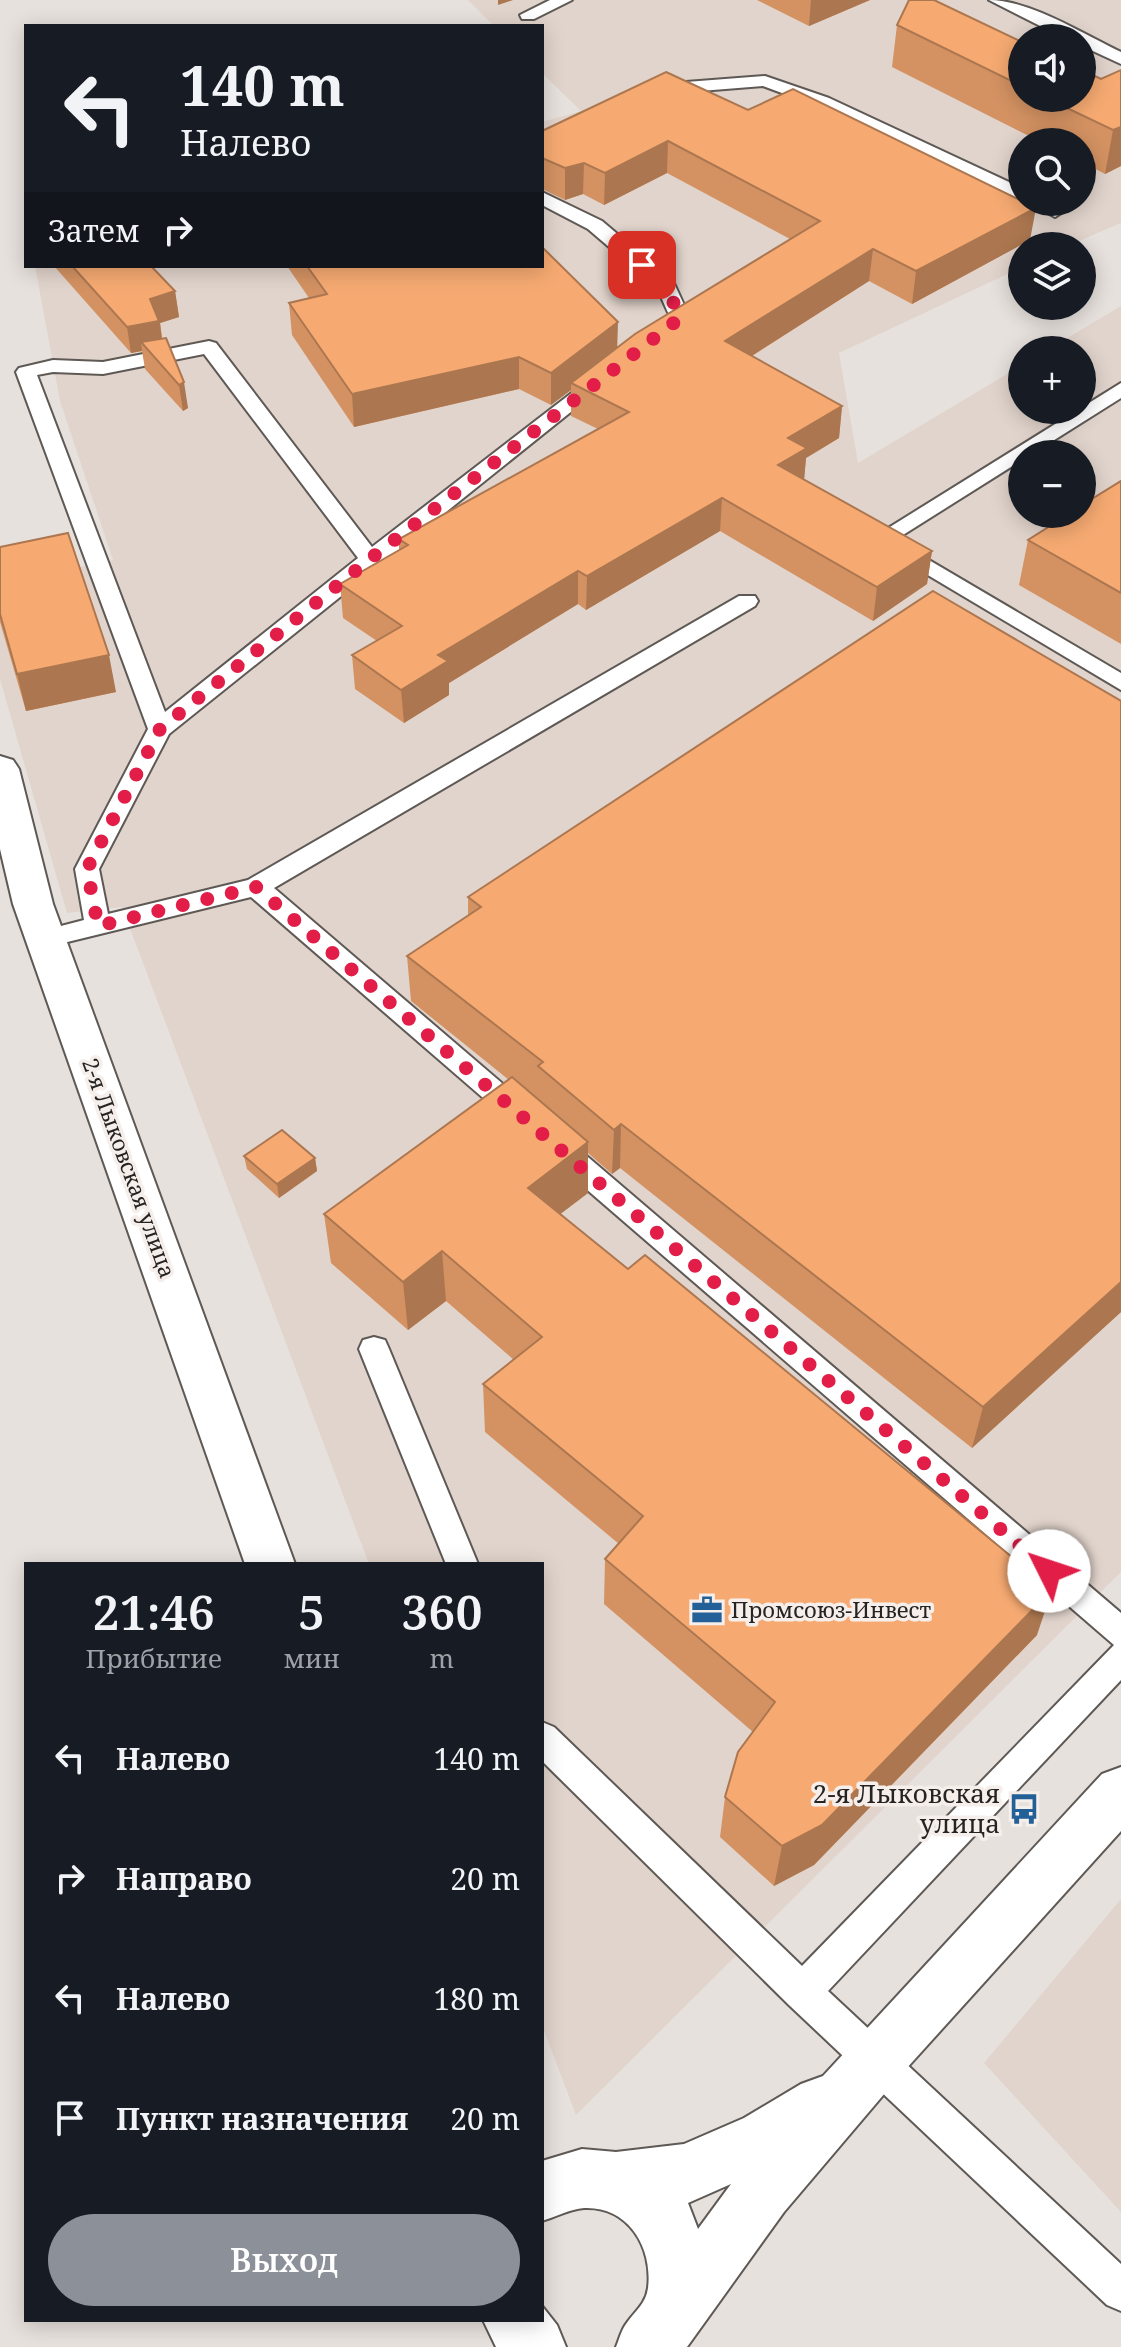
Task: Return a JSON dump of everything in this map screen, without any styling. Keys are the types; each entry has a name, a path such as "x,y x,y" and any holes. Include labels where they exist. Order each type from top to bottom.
{"street":[{"name":"2-я Лыковская улица","path":"0,769 33,904 269,1562"},
{"path":"658,2332 763,2191 865,2073 1121,1792"},
{"path":"544,2190 568,2179 593,2176 619,2181 686,2174 765,2139 865,2073"},
{"path":"619,2181 646,2197 666,2221 678,2253 678,2286 658,2332"},
{"path":"516,2322 535,2347"}],"lane":[{"path":"528,15 564,0"},
{"path":"997,0 1048,24"},
{"path":"1096,47 1121,59"},
{"path":"643,101 686,87 765,81 823,102 1008,188"},
{"path":"544,199 595,225 666,285 680,318 642,347"},
{"path":"160,729 26,372 53,366 103,368 209,347 370,559"},
{"path":"98,926 87,869 160,729 370,559 618,366"},
{"path":"1121,389 880,540 1121,683"},
{"path":"47,938 256,887 747,601"},
{"path":"256,887 1121,1633"},
{"path":"374,1349 461,1562"},
{"path":"802,1992 1121,1657"},
{"path":"544,1740 802,1992 865,2073 1121,2291"}],"shaded area":[{"path":"468,0 1121,0 1121,223 1096,234 1008,232 1008,274 839,353 858,463 1008,373 1008,424 1096,424 1096,336 1071,336 1121,306 1121,1572 576,2115 544,2030 544,1562 368,1562 122,907 67,913 0,679 0,584 113,560 60,401 35,268 544,268 544,121 581,111 544,75 544,24 492,24"},
{"path":"1121,1899 1121,2212 984,2063"}],"building":[{"path":"909,0 934,0 1008,35 1008,79 897,25"},
{"path":"1121,70 1121,127 1113,130 1075,112 1096,112 1096,77 1101,79"},
{"path":"666,72 748,110 793,89 1008,194 1008,216 1021,216 916,271 873,249 725,341 842,406 788,438 807,448 778,465 932,551 877,587 722,498 587,576 578,571 438,655 448,661 401,690 352,655 402,626 340,584 408,545 399,539 629,412 571,383 635,334 820,221 668,141 605,173 584,163 565,168 544,159 544,130"},
{"path":"544,249 618,322 551,373 519,357 352,394 289,303 327,294 308,268 544,268"},
{"path":"74,268 153,268 175,291 150,299 159,321 127,327"},
{"path":"166,338 184,382 179,385 141,342"},
{"path":"1121,481 1121,593 1028,540 1047,528 1096,528 1096,496"},
{"path":"68,533 109,655 17,674 0,614 0,547"},
{"path":"933,591 1121,701 1121,1282 983,1407 621,1124 614,1130 538,1066 543,1062 407,956 481,907 468,897"},
{"path":"512,1077 588,1142 528,1188 628,1269 645,1255 1052,1590 822,1825 782,1846 725,1797 738,1752 775,1702 605,1559 643,1516 483,1384 542,1337 442,1251 403,1282 324,1214"},
{"path":"282,1130 315,1158 277,1184 244,1156"}],"place":[{"name":"Промсоюз-Инвест","path":"707,1610"},
{"name":"2-я Лыковская улица","path":"1024,1809"}],"route":[{"path":"642,265 666,285 680,318 370,559 160,729 87,869 98,926 256,887 1049,1571"}]}
